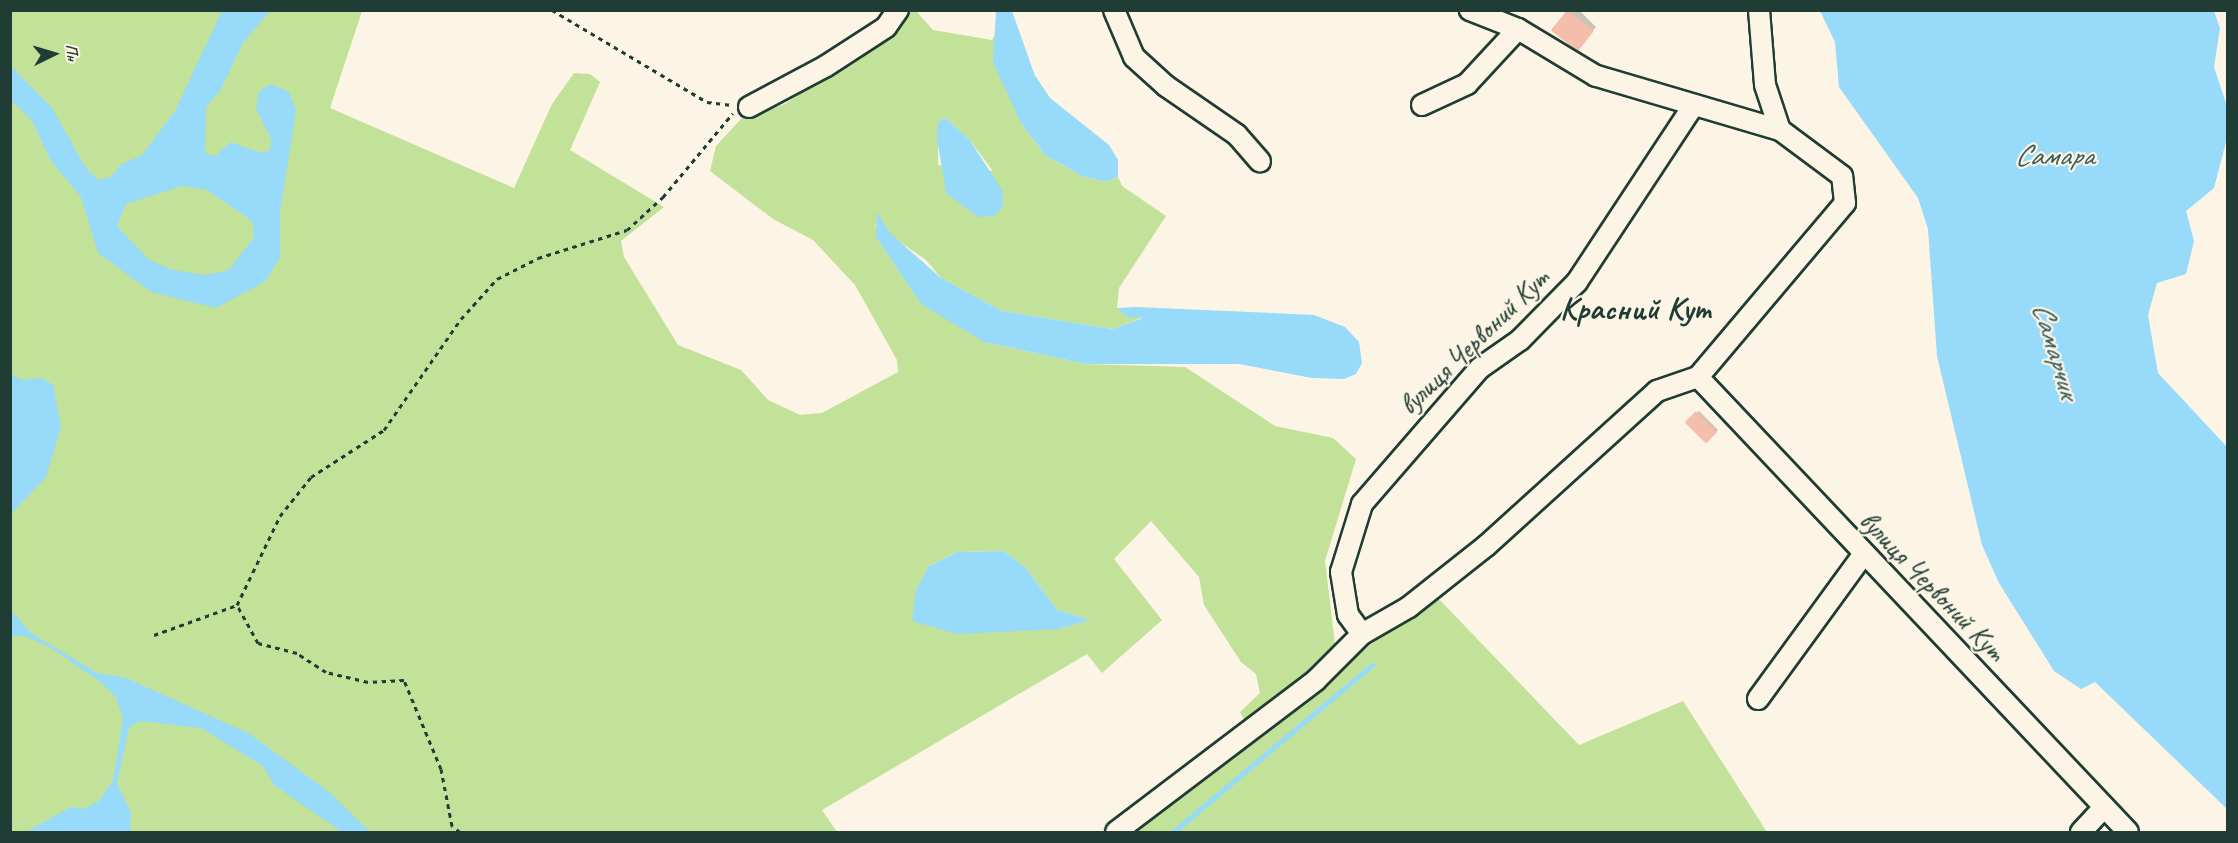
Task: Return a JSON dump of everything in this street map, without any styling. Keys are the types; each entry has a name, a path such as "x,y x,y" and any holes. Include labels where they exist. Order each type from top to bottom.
{"street":[{"path":"749,107 826,66 886,27 898,10"},
{"path":"1114,10 1134,57 1166,86 1237,135 1260,161"},
{"path":"1116,832 1316,680 1362,634 1409,607 1486,546 1657,391 1698,377 1845,202 1842,176 1780,130 1596,76 1518,29 1470,10"},
{"path":"1759,10 1765,85 1780,130"},
{"path":"1422,105 1467,84 1518,29"},
{"name":"вулиця Червоний Кут","path":"1362,634 1348,615 1341,572 1362,504 1480,368 1520,340 1577,282 1693,106"},
{"name":"вулиця Червоний Кут","path":"1698,377 1863,555 2128,832"},
{"path":"1758,699 1863,555"},
{"path":"2081,832 2104,807"}],"path":[{"path":"552,10 707,102 749,107"},
{"path":"154,634 237,605 280,516 311,477 384,430 460,319 497,279 538,258 627,230 663,197 727,115 749,107"},
{"path":"237,605 258,643 297,653 326,672 368,682 404,680 441,769 452,826 460,832"}],"green space":[{"path":"10,11 362,11 330,108 514,188 552,104 574,73 590,74 600,82 570,150 664,207 621,241 624,257 678,345 741,370 768,400 800,415 822,413 898,372 897,360 855,285 813,240 773,219 710,171 716,146 741,119 785,104 897,26 907,11 916,11 933,30 992,40 1001,25 1050,98 1021,123 1045,155 1082,176 1106,182 1118,177 1122,186 1166,216 1119,288 1117,308 1144,317 1113,329 1002,311 941,278 926,260 874,224 984,342 1086,364 1185,367 1275,426 1333,438 1356,459 1325,561 1335,644 1309,678 1246,723 1240,712 1260,693 1256,674 1241,662 1204,605 1199,577 1151,521 1114,559 1162,620 1102,673 1087,654 822,810 837,832 11,832","holes":["945,118 969,139 993,171 938,165 938,122","1004,551 1026,568 1057,610 1089,620 1059,629 1018,628 929,566 957,552"]},
{"path":"1435,595 1579,745 1683,701 1767,832 1126,832"}],"water":[{"path":"222,11 270,11 243,43 220,91 206,107 205,153 215,156 231,142 261,153 270,150 271,139 256,109 259,91 271,84 289,92 296,110 280,213 280,257 266,281 216,308 151,292 98,253 81,197 51,161 32,121 11,100 10,65 52,108 84,165 98,180 111,177 121,164 141,156 175,111","holes":["182,186 207,190 252,221 254,237 229,270 205,275 173,270 149,260 117,226 126,204"]},
{"path":"996,11 1012,11 1035,76 1050,98 1109,145 1118,160 1118,177 1106,182 1082,176 1045,155 1021,123 993,63"},
{"name":"Самара","path":"1820,11 2214,11 2220,28 2214,67 2227,106 2227,138 2214,188 2186,211 2194,241 2186,274 2157,283 2148,315 2158,373 2227,447 2227,809 2095,682 2081,689 2054,671 1999,583 1982,545 1937,356 1928,229 1918,198 1839,87 1835,42"},
{"path":"945,118 969,139 1002,190 1003,207 994,216 978,217 946,193 937,139 938,122"},
{"path":"877,212 890,233 941,278 1002,311 1113,329 1143,318 1127,317 1117,308 1314,315 1345,327 1359,342 1362,363 1356,374 1344,379 1312,378 1239,364 1086,364 984,342 921,304 876,237"},
{"path":"11,374 22,380 43,378 53,385 61,427 46,477 11,514"},
{"path":"1004,551 1026,568 1057,610 1090,620 1059,629 957,634 912,621 916,590 929,566 957,552"},
{"path":"11,611 31,633 97,673 126,678 248,733 329,792 370,832 342,832 274,785 263,766 201,728 141,721 129,727 117,783 131,813 130,832 26,832 71,807 84,809 99,801 113,780 123,719 116,697 98,680 49,647 25,636 11,636"}],"building":[{"path":"1567,10 1594,31 1578,51 1551,30"},
{"path":"1696,411 1717,432 1706,444 1685,422"}],"waterway":[{"path":"1173,832 1372,665"}],"district":[{"name":"Красний Кут","path":"1635,309"}],"water label":[{"name":"Самарчик","path":"2056,350"}]}
